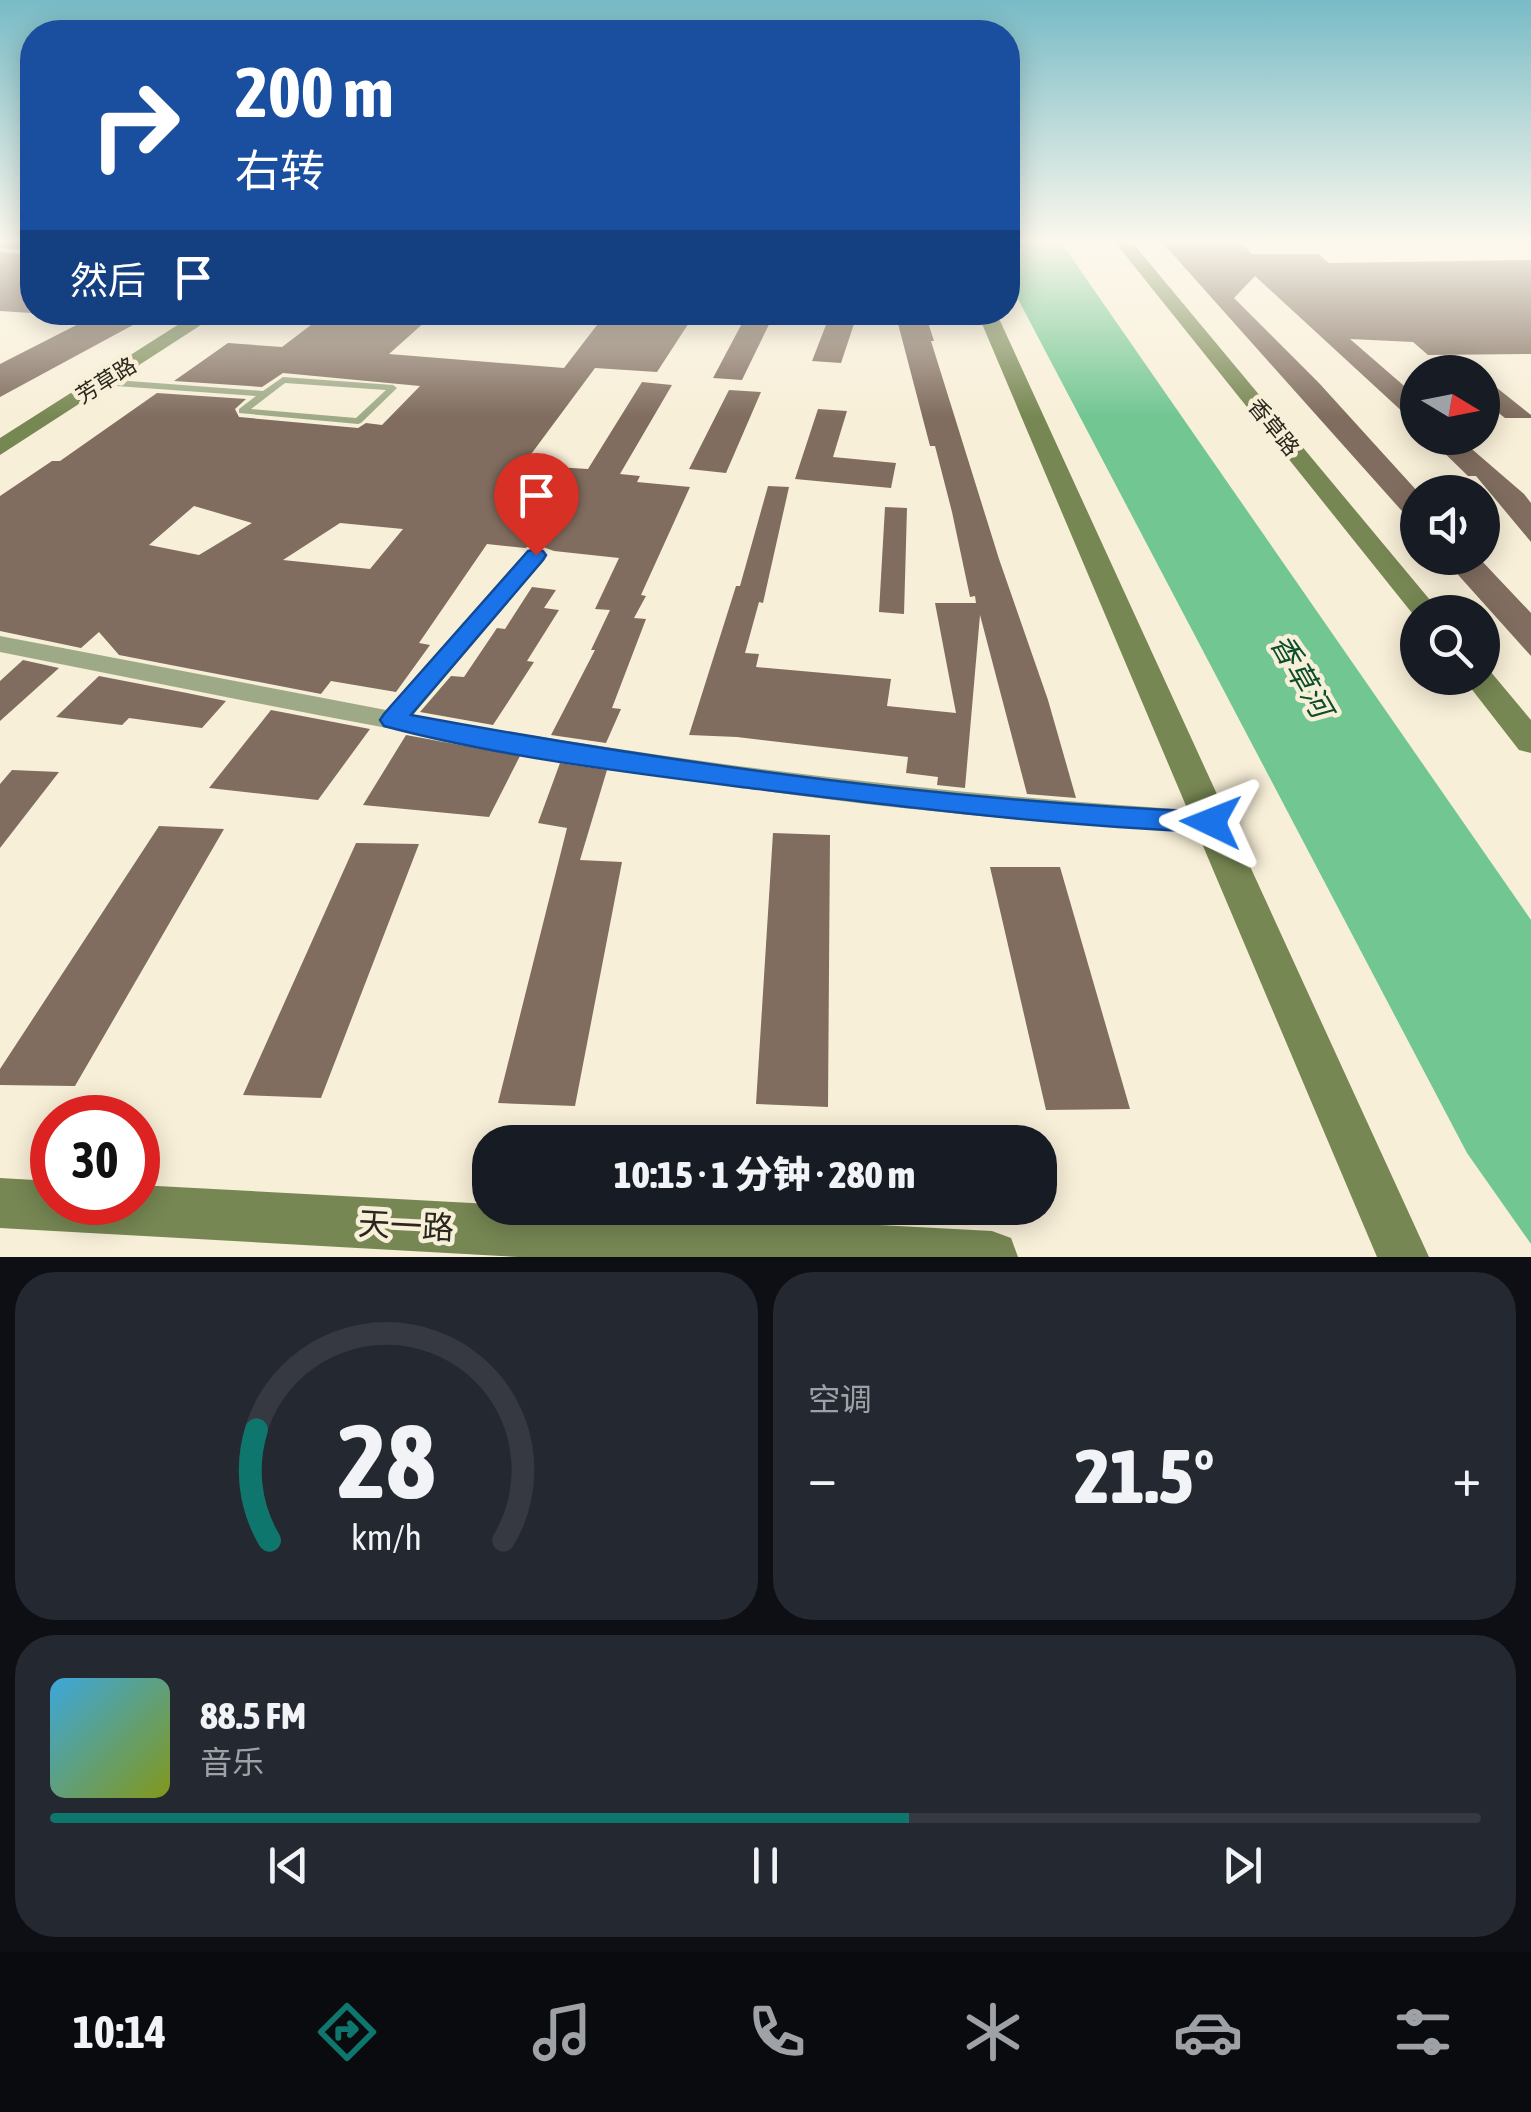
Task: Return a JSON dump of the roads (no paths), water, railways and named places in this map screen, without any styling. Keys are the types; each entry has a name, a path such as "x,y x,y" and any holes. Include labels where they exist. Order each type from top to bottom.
{"street":[{"name":"香草路","path":"1170,300 1412,595"},
{"name":"芳草路","path":"0,435 175,325"},
{"name":"芳草路","path":"0,448 192,325"},
{"path":"992,325 1403,1257"},
{"path":"393,720 536,555"},
{"path":"0,644 612,761 1076,816 1211,822"},
{"path":"1493,695 1530,739"},
{"name":"天一路","path":"0,1203 992,1257"}],"lane":[{"path":"102,382 264,394 283,380 393,388 358,420 242,412 264,394"}],"water":[{"name":"香草河","path":"1020,300 1101,300 1531,920 1531,1244 1467,1153"}]}
